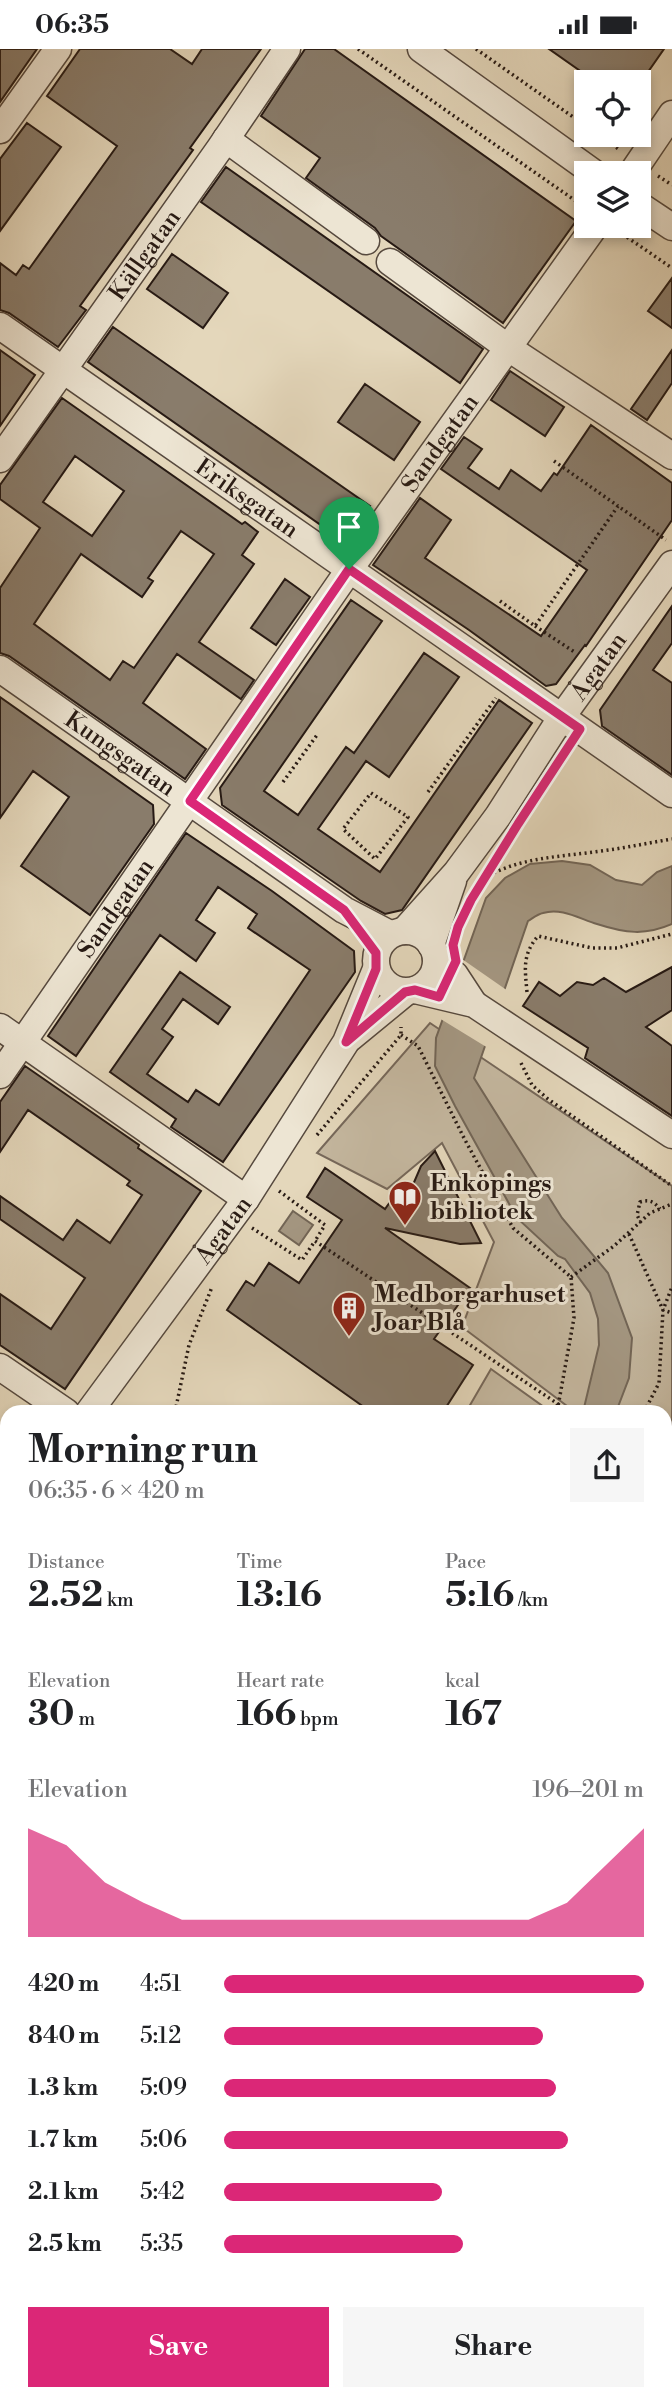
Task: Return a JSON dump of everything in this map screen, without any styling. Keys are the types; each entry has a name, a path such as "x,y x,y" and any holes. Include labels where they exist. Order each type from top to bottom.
{"street":[{"path":"0,130 58,49"},
{"name":"Källgatan","path":"0,459 287,49"},
{"path":"426,50 578,161"},
{"path":"640,161 672,114"},
{"path":"226,139 366,241"},
{"path":"651,213 672,227"},
{"name":"Sandgatan","path":"0,1075 349,569 585,238"},
{"path":"390,262 507,347 672,456"},
{"name":"Eriksgatan","path":"0,326 672,794"},
{"name":"Ågatan","path":"94,1405 246,1211 346,1042 387,947 456,873 498,816 669,552"},
{"name":"Kungsgatan","path":"0,670 344,910 387,947"},
{"name":"Ågatan","path":"346,1042 409,999 431,978 435,968 442,969 456,873"},
{"path":"442,969 409,999 380,978 387,947 420,934 442,969 474,1004 672,1135"},
{"path":"0,1027 246,1211"},
{"path":"0,1367 56,1405"}],"path":[{"path":"358,49 574,201"},
{"path":"475,49 574,118"},
{"path":"628,238 672,268"},
{"path":"554,461 618,506 669,552"},
{"path":"535,625 618,506"},
{"path":"500,601 576,653"},
{"path":"428,792 510,680"},
{"path":"283,782 317,735"},
{"path":"371,793 408,817 375,859 343,829 371,793"},
{"path":"483,879 501,868 530,860 672,839"},
{"path":"471,900 490,868"},
{"path":"527,992 527,949 538,936 593,948 617,948 672,934"},
{"path":"316,1136 401,1035 400,1028 409,999"},
{"path":"316,1241 559,1404 574,1318 571,1277 513,1228 418,1046 401,1035"},
{"path":"513,1056 533,1085 548,1100 672,1186"},
{"path":"246,1211 302,1260 325,1224 273,1187"},
{"path":"640,1223 637,1215 640,1202 654,1202 660,1209"},
{"path":"571,1277 629,1234 650,1213 672,1204"},
{"path":"629,1234 663,1310 672,1313"},
{"path":"176,1405 189,1345 212,1286"},
{"path":"648,1405 659,1384 663,1310 672,1287"}],"shaded area":[{"path":"562,861 590,865 616,880 642,885 657,872 672,866 672,924 662,928 644,932 626,931 557,911 541,914 528,921 474,1078 562,1218 608,1273 632,1338 629,1378 619,1405 585,1405 599,1345 598,1319 590,1293 565,1259 558,1256 517,1218 435,1066 436,1038 486,898 505,878 530,864"},
{"path":"430,1023 672,1186 672,1405 566,1405 462,1327 494,1242 442,1143 387,1189 317,1153"},
{"path":"293,1211 313,1225 299,1245 279,1231"},
{"path":"491,1369 541,1405 470,1405"}],"pier":[{"path":"462,959 508,991 488,1048 439,1018"}],"building":[{"path":"0,49 37,49 0,102"},
{"path":"80,49 170,49 192,64 202,49 261,49 190,148 193,150 80,306 86,310 58,347 9,313 0,310 0,263 16,275 23,265 29,269 117,146 47,96"},
{"path":"305,49 334,49 574,220 574,224 503,323 381,236 375,228 306,178 320,158 261,116"},
{"path":"549,49 664,49 649,70 579,70"},
{"path":"27,123 61,147 0,231 0,159"},
{"path":"226,167 483,349 460,383 201,202"},
{"path":"172,254 228,293 203,328 147,289"},
{"path":"672,278 672,328 648,311"},
{"path":"113,327 370,506 345,542 88,362"},
{"path":"0,350 35,375 0,426"},
{"path":"672,350 672,383 647,420 631,409"},
{"path":"510,371 564,407 545,436 491,400"},
{"path":"365,384 420,422 394,460 338,422"},
{"path":"62,398 242,524 245,522 258,532 242,555 254,564 199,642 254,680 241,699 177,654 143,703 206,749 185,779 9,656 0,653 0,588 40,528 0,499 0,485","holes":["75,456 124,491 92,536 43,502","181,531 214,554 134,668 123,661 110,680 34,624 81,554 142,597 153,581 148,578"]},
{"path":"591,425 672,483 672,520 586,646 556,684 546,686 373,565 420,498 451,520 425,558 541,636 587,570 441,469 464,437 482,449 468,468 499,489 511,470 541,491 554,473 557,475"},
{"path":"285,579 310,597 276,645 251,628"},
{"path":"351,600 382,621 264,791 298,815 346,747 354,753 424,653 459,677 389,777 366,761 318,829 380,872 499,700 532,723 402,910 385,914 361,901 222,805 220,788"},
{"path":"672,606 672,643 653,670 672,683 672,775 602,726 600,710"},
{"path":"0,697 153,805 154,824 90,915 21,866 69,797 33,771 0,818"},
{"path":"186,833 354,951 355,972 223,1162 171,1127 176,1119 110,1072 180,972 230,1007 218,1024 183,999 162,1029 173,1037 147,1074 188,1102 196,1090 219,1105 310,970 248,928 257,914 218,887 196,920 215,933 196,961 160,935 76,1056 48,1036"},
{"path":"672,967 672,1010 646,1027 672,1046 672,1116 585,1058 588,1048 523,1006 539,982 560,996 577,982 593,985 604,978 626,992"},
{"path":"25,1066 201,1191 65,1389 0,1345 0,1294 51,1329 85,1278 0,1219 0,1196 63,1240 77,1220 110,1243 142,1195 127,1185 130,1181 28,1110 0,1152 0,1102"},
{"path":"435,1151 481,1243 460,1244 385,1228 470,1288 434,1339 473,1365 447,1405 361,1405 227,1310 246,1281 254,1286 269,1263 299,1283 342,1220 307,1197 325,1168 385,1209 395,1195 406,1201 421,1166"}],"place":[{"name":"Enköpings bibliotek","path":"405,1227"},
{"name":"Medborgarhuset Joar Blå","path":"349,1338"}],"route":[{"path":"349,569 580,729 471,900 453,945 456,961 439,997 415,990 405,992 346,1042 376,969 376,953 344,910 190,801 349,569"}]}
